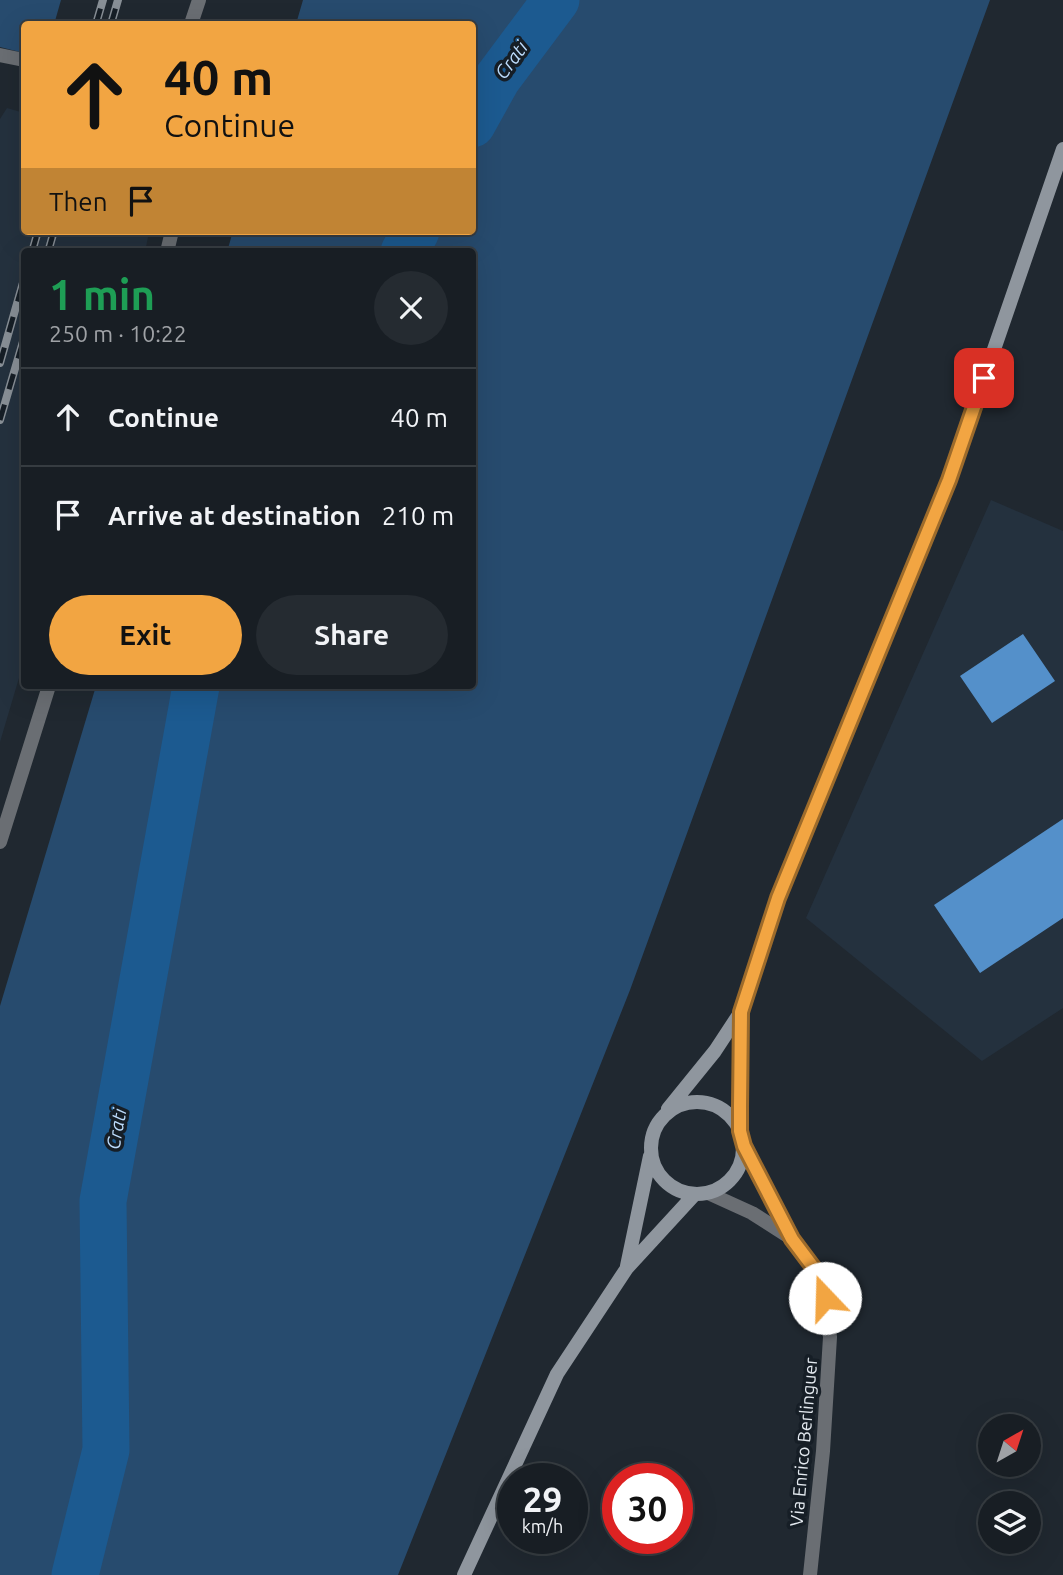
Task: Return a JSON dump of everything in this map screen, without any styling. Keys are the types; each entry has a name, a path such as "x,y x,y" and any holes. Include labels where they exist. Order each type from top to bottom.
{"main road":[{"path":"740,1131 741,1012 778,898 949,480 1063,149"},
{"path":"627,1268 651,1155 653,1133 741,1012"},
{"path":"464,1575 557,1374 627,1268 701,1194 729,1181 737,1172 744,1146 733,1118 722,1108 708,1102 680,1104 667,1112 658,1123"},
{"path":"651,1155 656,1170 666,1182 676,1189 701,1194"}],"street":[{"path":"192,21 199,0"},
{"path":"0,55 21,59"},
{"path":"0,842 48,689"},
{"name":"Via Enrico Berlinguer","path":"744,1146 792,1239 822,1279 831,1337 810,1575"},
{"name":"Via Enrico Berlinguer","path":"701,1194 752,1213 792,1239"}],"shaded area":[{"path":"0,0 61,0 55,21 21,21 20,52 0,47"},
{"path":"303,0 990,0 630,990 398,1575 0,1575 0,1006 95,689 476,689 476,248 228,248 232,235 476,235 476,21 297,21"},
{"path":"7,108 21,112 21,235 148,235 146,248 21,248 21,671 0,742 0,119"},
{"path":"991,500 1063,531 1063,1008 982,1061 806,918"}],"building":[{"path":"1023,634 1055,681 992,723 960,676"},
{"path":"1063,819 1063,918 980,973 934,905"}],"waterway":[{"name":"Crati","path":"476,117 497,79 556,0"},
{"name":"Crati","path":"406,248 414,235"},
{"name":"Crati","path":"75,1575 106,1450 103,1201 195,689"}],"railway":[{"path":"97,21 103,0"},
{"path":"112,21 118,0"},
{"path":"33,248 37,235"},
{"path":"49,248 53,235"},
{"path":"0,363 21,290"},
{"path":"0,420 21,348"}],"route":[{"path":"825,1298 822,1279 792,1239 744,1146 740,1131 741,1012 778,898 949,480 984,378"}]}
